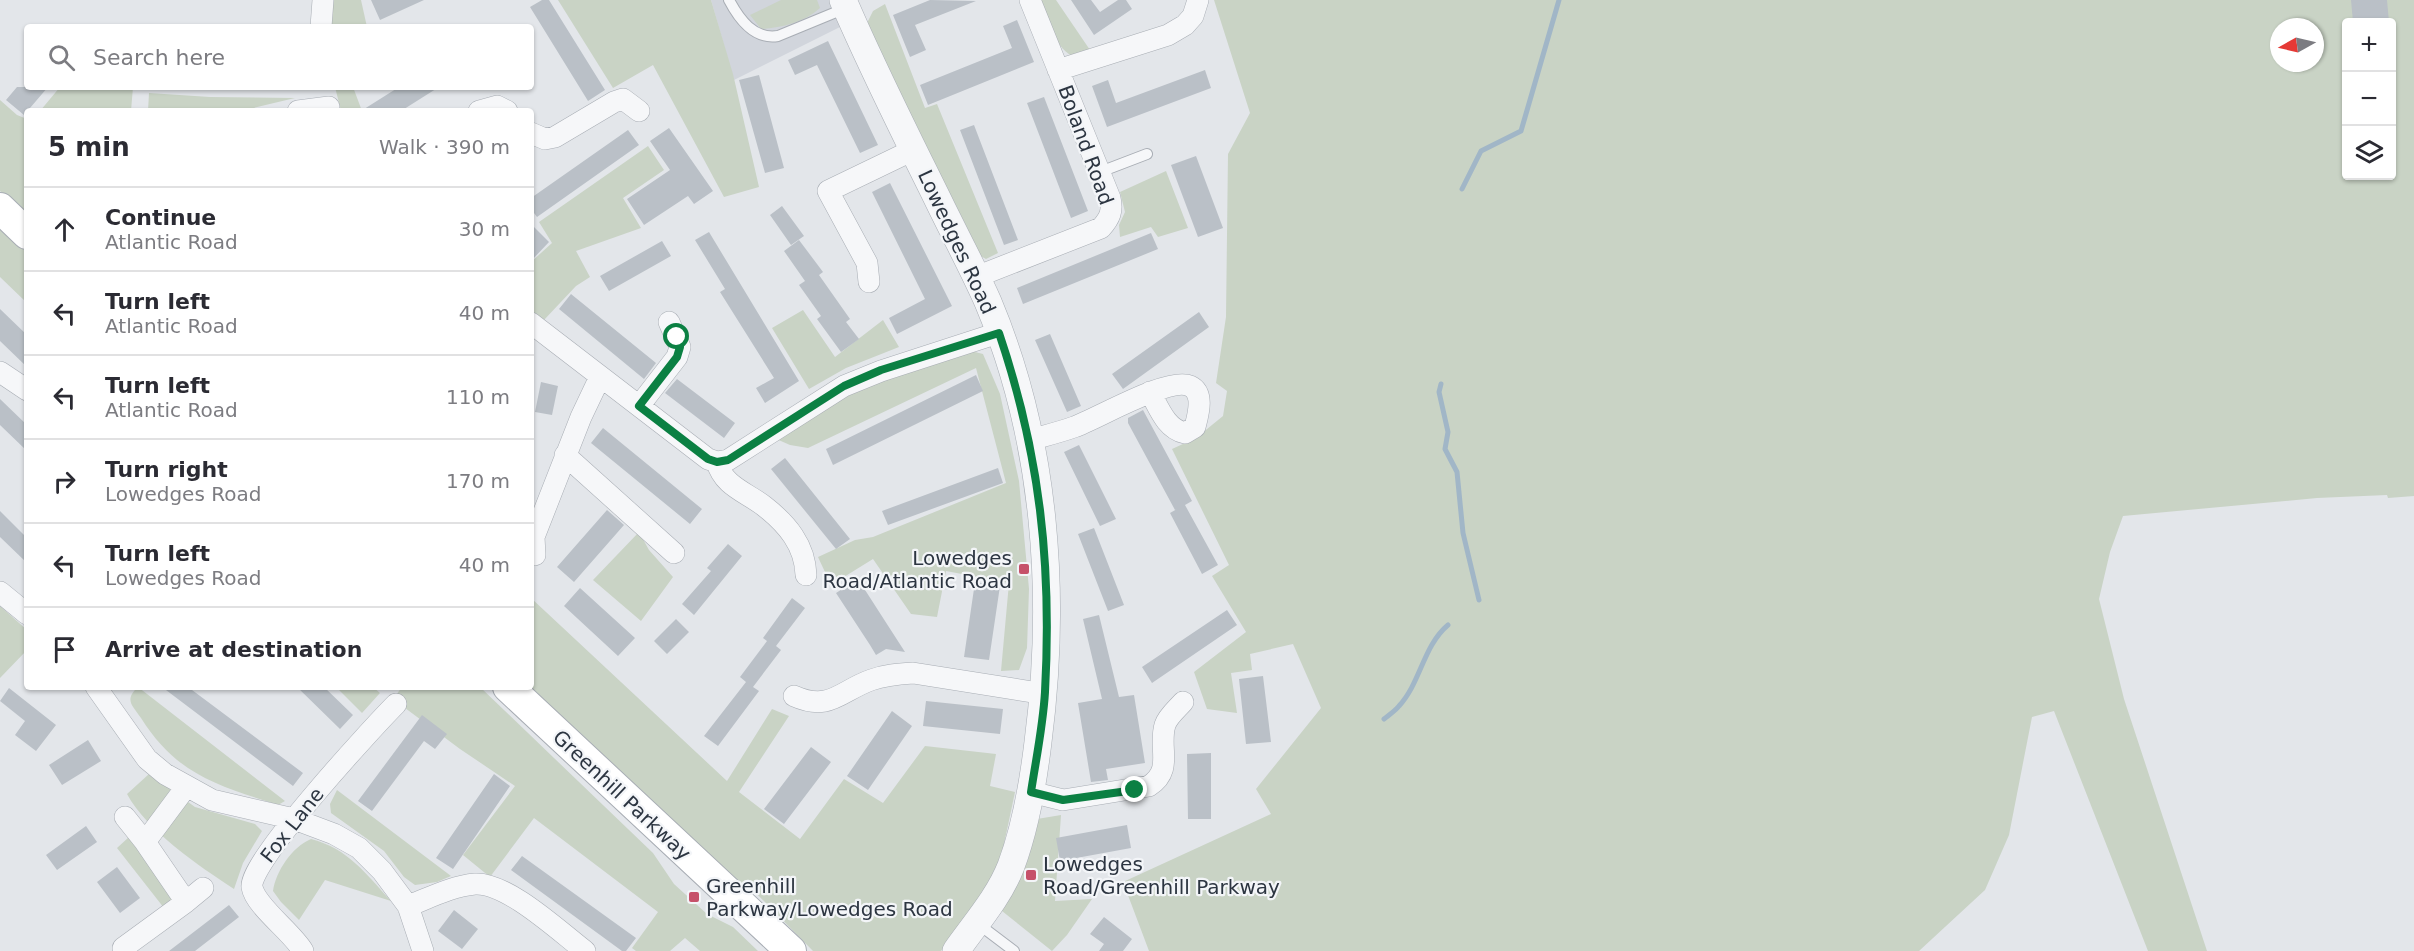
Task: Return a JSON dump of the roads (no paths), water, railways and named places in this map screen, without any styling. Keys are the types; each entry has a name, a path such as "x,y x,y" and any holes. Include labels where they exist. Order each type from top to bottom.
{"main road":[{"path":"0,208 24,231"},
{"name":"Greenhill Parkway","path":"510,690 791,951"}],"street":[{"path":"321,24 322,0"},
{"name":"Boland Road","path":"976,277 1101,228 1113,209 1030,0"},
{"name":"Boland Road","path":"1058,70 1168,35 1185,25 1193,16 1198,0"},
{"name":"Lowedges Road","path":"850,2 913,150 976,277 999,333 1030,440 1044,534 1047,613 1045,694 1031,792 1011,867 995,897 956,951"},
{"path":"534,134 544,139 555,137 622,99 639,111"},
{"path":"308,108 328,102"},
{"name":"Lowedges Road","path":"869,282 867,263 824,184 913,150"},
{"path":"639,406 677,357 680,347 669,322"},
{"path":"534,325 708,459 717,462 728,460 844,386 881,370 999,333"},
{"path":"0,372 24,388"},
{"path":"535,555 534,537 565,455 600,376"},
{"path":"1030,440 1074,427 1150,392"},
{"path":"565,455 674,553"},
{"path":"717,462 725,480 764,506 791,531 803,555 806,575"},
{"path":"0,592 24,612"},
{"path":"794,696 809,702 833,700 870,680 892,674 913,673 1045,694"},
{"path":"105,691 147,759 186,787 212,800 294,819 334,834 359,848 382,871 408,906 423,951"},
{"path":"1031,792 1063,800 1149,786 1158,780 1163,772 1166,724 1183,702"},
{"name":"Fox Lane","path":"303,951 297,941 254,895 251,884 256,870 294,819 396,704"},
{"path":"145,842 186,787"},
{"path":"125,817 186,902"},
{"path":"408,906 474,884 490,885 509,894 585,951"},
{"path":"123,948 203,888"}],"lane":[{"path":"729,0 735,11 751,29 768,38 778,36 850,2"},
{"path":"1100,172 1147,154"},
{"path":"977,923 1014,951"}],"waterway":[{"path":"1462,189 1481,151 1521,131 1559,0"},
{"path":"1441,384 1439,392 1448,432 1445,449 1457,472 1463,533 1479,600"},
{"path":"1384,719 1406,696 1433,643 1448,625"}],"place":[{"name":"Lowedges Road/Atlantic Road","path":"1024,569"},
{"name":"Lowedges Road/Greenhill Parkway","path":"1031,875"},
{"name":"Greenhill Parkway/Lowedges Road","path":"694,897"}]}
